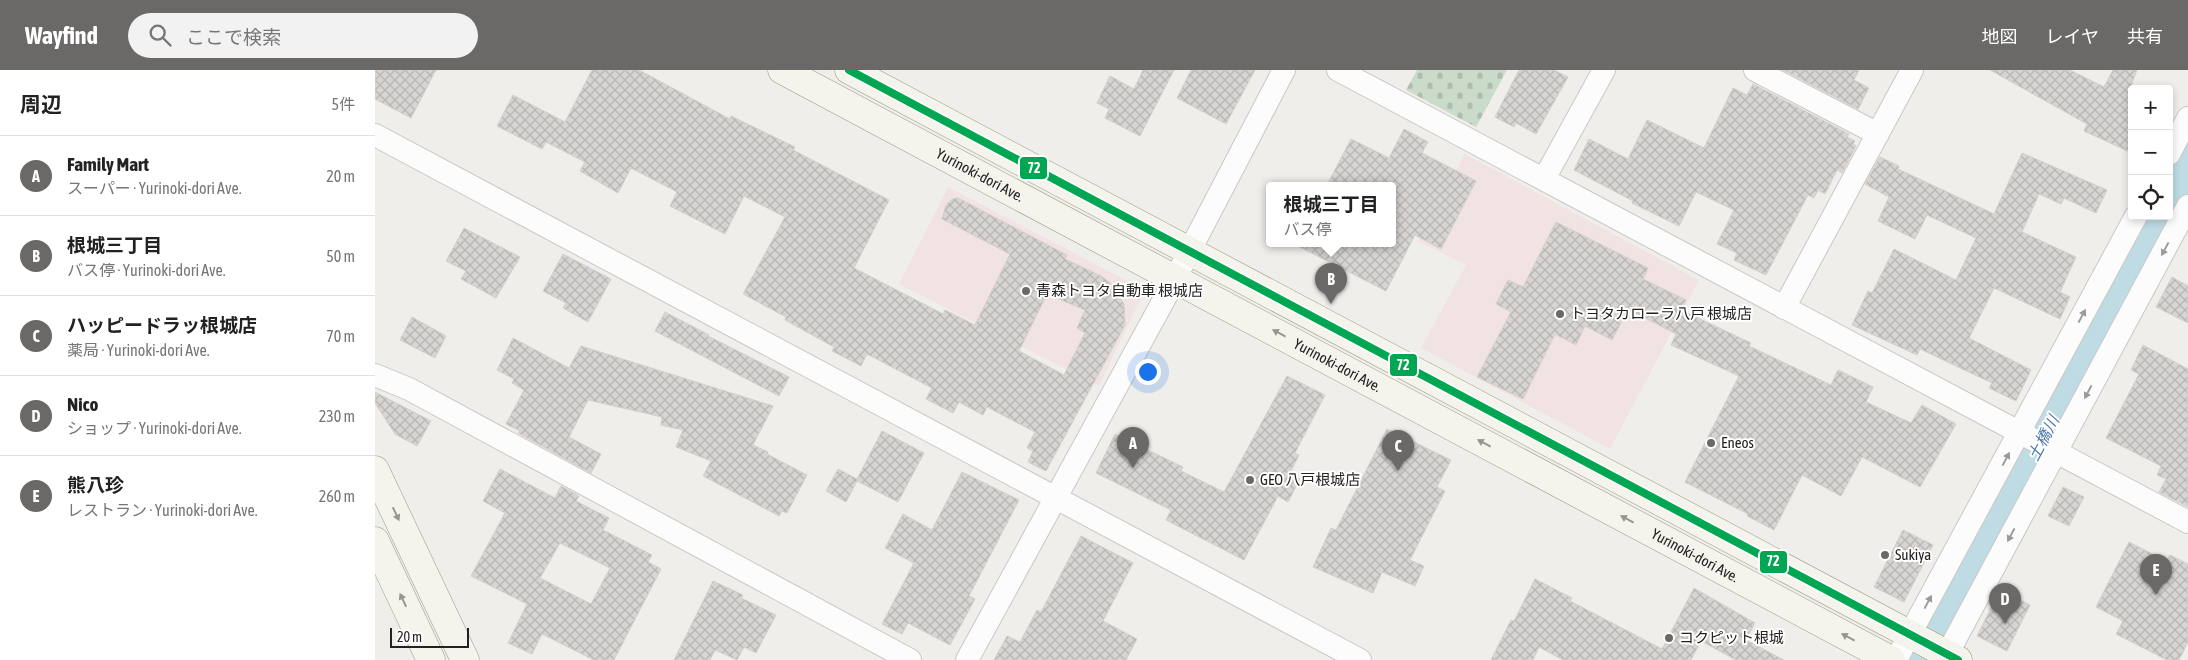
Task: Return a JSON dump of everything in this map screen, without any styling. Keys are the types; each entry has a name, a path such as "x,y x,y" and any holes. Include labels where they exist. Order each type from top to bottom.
{"street":[{"name":"Yurinoki-dori Ave.","path":"782,70 1891,660"},
{"name":"Yurinoki-dori Ave.","path":"849,70 1950,658"},
{"path":"967,660 1175,278 1285,70"},
{"path":"1338,70 2188,522"},
{"path":"1544,179 1603,70"},
{"path":"1755,70 1878,134"},
{"path":"1784,308 1912,70"},
{"path":"2173,146 2188,118"},
{"path":"375,135 1359,660"},
{"path":"1950,658 2057,451 2185,218"},
{"path":"1896,660 2134,220"},
{"path":"375,375 409,389 910,660"},
{"path":"375,470 455,656"},
{"path":"375,541 431,660"}],"shaded area":[{"name":"トヨタカローラ八戸 根城店","path":"1465,154 1699,280 1610,449 1421,348 1466,265 1418,241"},
{"name":"青森トヨタ自動車 根城店","path":"948,187 1137,286 1142,296 1099,386 899,284"}],"green space":[{"path":"1417,70 1507,70 1476,127 1406,90"}],"building":[{"path":"375,70 436,70 411,118 375,99"},
{"path":"592,70 639,70 730,119 731,116 795,147 793,150 889,200 854,268 943,314 945,310 975,325 1010,254 942,219 946,205 952,199 958,198 1067,255 1065,259 1101,276 1110,283 1124,304 1125,325 1046,471 1028,462 1033,451 1027,448 1035,432 987,407 983,415 959,402 953,413 926,399 932,388 867,354 861,366 832,351 834,347 785,320 786,317 743,294 785,217 744,196 725,234 670,206 677,192 631,168 618,193 580,171 585,162 546,142 542,149 497,126 513,95 565,122","holes":["1047,294 1085,310 1077,328 1085,333 1064,375 1019,351"]},
{"path":"1143,70 1174,70 1140,136 1105,118 1109,109 1097,103 1110,76 1134,89"},
{"path":"1191,70 1255,70 1226,124 1177,98"},
{"path":"1519,70 1554,70 1568,77 1536,134 1516,123 1514,127 1495,117"},
{"path":"1783,70 1859,70 1854,80 1869,88 1858,109"},
{"path":"1990,70 2070,70 2104,87 2113,70 2137,70 2132,85 2128,85 2128,151 2084,131 2087,124"},
{"path":"1753,84 1849,134 1847,137 1855,141 1853,144 1856,146 1842,173 1837,170 1825,194 1818,190 1814,198 1808,195 1766,275 1734,260 1737,253 1717,244 1734,210 1696,192 1679,226 1632,203 1633,201 1574,170 1589,139 1628,159 1647,120 1704,148 1733,88 1747,95"},
{"path":"1404,129 1428,142 1422,153 1476,181 1441,249 1415,235 1386,291 1300,247 1396,247 1396,182 1329,182 1351,139 1389,158"},
{"path":"2022,153 2107,190 2096,213 2064,198 2061,204 2039,194 2022,232 2076,257 2060,292 2070,297 2060,319 1994,288 1969,338 2031,370 2016,401 1989,388 1992,383 1920,349 1917,355 1852,325 1868,291 1872,293 1894,249 1956,280 1976,238 1927,215 1915,239 1878,221 1889,197 1865,184 1880,157 1899,166 1898,169 1994,214"},
{"path":"1556,222 1648,268 1643,279 1686,300 1681,310 1751,343 1749,346 1831,385 1838,370 1873,387 1866,402 1911,423 1922,405 1956,424 1920,487 1862,457 1841,496 1802,475 1774,530 1747,516 1748,514 1685,482 1739,376 1671,345 1676,334 1628,309 1612,340 1585,326 1576,345 1555,334 1523,399 1477,377 1511,312 1496,304 1508,280 1523,287"},
{"path":"464,228 520,257 496,298 461,279 466,271 446,261"},
{"path":"563,254 611,279 588,322 563,308 566,303 543,291"},
{"path":"2172,277 2188,286 2188,323 2156,307"},
{"path":"665,312 789,377 779,396 655,331"},
{"path":"412,317 446,336 435,358 400,340"},
{"path":"513,338 569,368 581,346 773,406 753,445 807,475 787,513 782,511 779,516 703,476 711,461 676,447 683,430 661,425 662,417 588,400 569,437 601,454 591,473 518,433 520,431 506,424 524,390 512,383 514,379 497,370"},
{"path":"2143,345 2188,369 2188,507 2159,492 2166,479 2157,475 2161,466 2106,438 2139,374 2131,370"},
{"path":"1287,376 1325,395 1295,453 1299,455 1290,473 1300,479 1288,502 1278,496 1244,560 1166,520 1171,510 1096,473 1115,434 1183,467 1181,471 1224,492"},
{"path":"375,392 431,421 417,446 395,434 375,403"},
{"path":"1387,429 1451,460 1437,487 1445,491 1410,560 1424,566 1415,586 1382,572 1373,593 1313,567 1331,528 1336,530"},
{"path":"882,431 924,453 898,502 857,481 846,502 826,491 838,469 857,479"},
{"path":"500,469 555,498 561,486 579,496 576,501 609,518 603,530 652,555 648,562 661,569 614,660 594,660 542,634 532,654 508,643 527,604 471,576 505,513 483,501","holes":["560,543 610,568 591,604 540,578"]},
{"path":"962,472 1019,500 969,596 975,599 950,645 908,623 902,634 882,624 914,563 885,548 903,514 932,530"},
{"path":"2063,487 2084,497 2069,526 2048,516"},
{"path":"1903,530 1933,545 1904,602 1874,587"},
{"path":"1081,536 1133,563 1103,621 1137,639 1126,660 994,660 1007,636 1020,642 1037,610 1041,612"},
{"path":"2129,542 2166,561 2170,555 2188,564 2188,642 2179,660 2167,660 2116,634 2123,621 2096,607"},
{"path":"1535,579 1572,598 1570,601 1662,649 1694,588 1755,623 1746,640 1784,660 1736,660 1701,641 1691,660 1563,660 1539,647 1533,660 1491,660 1511,620 1514,621"},
{"path":"713,581 743,595 741,598 776,615 756,653 744,647 737,660 715,650 710,660 674,660"},
{"path":"2000,590 2030,605 2007,651 1977,636"}],"waterway":[{"name":"土橋川","path":"2173,192 2188,164"},
{"name":"土橋川","path":"1926,660 2034,450 2158,220"}],"transit line":[{"name":"72","path":"849,70 1958,660"}],"place":[{"name":"青森トヨタ自動車 根城店","path":"1026,291"},
{"name":"根城三丁目","path":"1331,304"},
{"name":"トヨタカローラ八戸 根城店","path":"1560,314"},
{"name":"Eneos","path":"1711,443"},
{"name":"Family Mart","path":"1133,468"},
{"name":"ハッピードラッ根城店","path":"1398,471"},
{"name":"GEO 八戸根城店","path":"1250,480"},
{"name":"Sukiya","path":"1885,555"},
{"name":"熊八珍","path":"2156,595"},
{"name":"Nico","path":"2005,624"},
{"name":"コクピット根城","path":"1669,638"}]}
